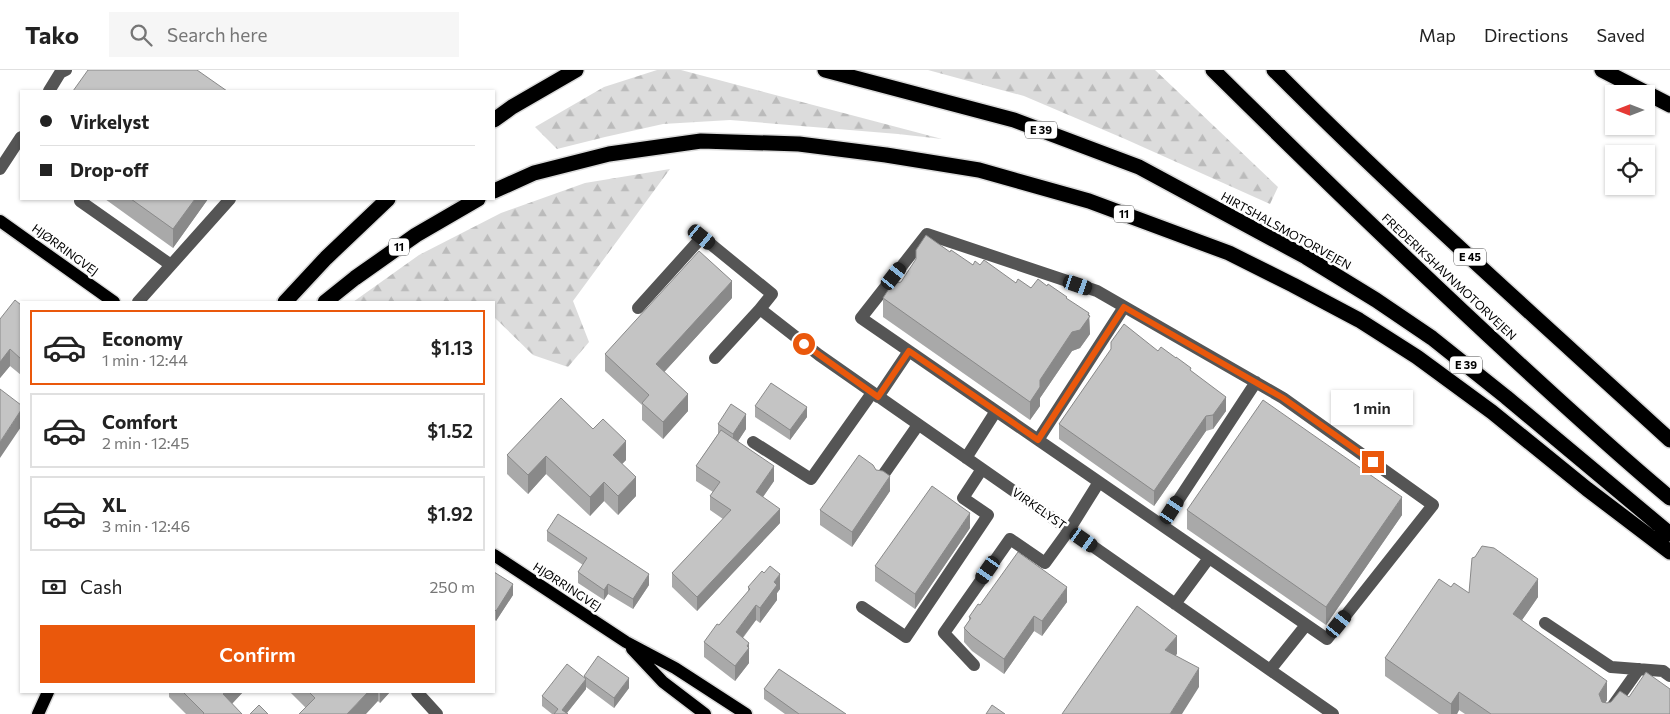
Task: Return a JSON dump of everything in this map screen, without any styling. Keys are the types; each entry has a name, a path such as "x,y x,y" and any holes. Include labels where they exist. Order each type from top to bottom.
{"highway":[{"path":"495,119 512,107 576,70"},
{"name":"HIRTSHALSMOTORVEJEN","path":"826,70 1014,120 1138,167 1306,257 1376,300 1432,338 1670,534"},
{"name":"FREDERIKSHAVNMOTORVEJEN","path":"1213,70 1458,307 1617,454 1670,498"},
{"name":"E 45","path":"1274,70 1316,112 1491,276 1670,440"},
{"path":"1602,70 1670,105"},
{"name":"11","path":"495,191 534,173 609,154 701,142 799,144 895,157 979,170 1089,201 1228,253 1359,320 1417,357 1492,412 1587,489 1670,552"},
{"path":"286,301 326,258 387,200"},
{"name":"11","path":"326,301 416,235 476,200"}],"main road":[{"name":"HJØRRINGVEJ","path":"0,221 113,301"},
{"name":"HJØRRINGVEJ","path":"495,555 626,642 675,668 746,714"},
{"name":"HJØRRINGVEJ","path":"626,642 663,682 705,714"},
{"path":"38,714 48,693"}],"street":[{"path":"50,90 60,74 66,70"},
{"path":"0,169 16,156 20,141"},
{"path":"139,301 229,200"},
{"path":"80,201 171,265"},
{"path":"927,234 1097,291 1283,398 1433,505 1327,639 909,351 861,318 927,234"},
{"path":"638,308 702,237 772,294 715,358"},
{"path":"1038,440 1124,307"},
{"name":"VIRKELYST","path":"760,309 819,356 1333,714"},
{"path":"753,442 811,479 909,351"},
{"path":"1162,526 1256,382"},
{"path":"966,458 996,411"},
{"path":"881,478 918,425"},
{"path":"862,607 906,637 988,515 963,498 982,469"},
{"path":"974,665 944,633 1010,539 1044,563 1069,530 1099,482"},
{"path":"1176,604 1209,558"},
{"path":"1545,623 1611,667 1663,671 1670,676"},
{"path":"1270,670 1306,625"},
{"path":"1608,714 1639,669"},
{"path":"418,693 437,714"}],"green space":[{"path":"657,70 681,70 942,139 730,120 663,124 557,149 535,127 604,87"},
{"path":"928,70 1155,70 1278,187 1270,204 1024,96"},
{"path":"670,169 573,301 589,342 568,367 533,355 495,318 495,301 354,301 419,255 501,213 585,183"}],"building":[{"path":"88,70 197,70 226,90 74,90"},
{"path":"132,200 194,200 173,229"},
{"path":"926,235 973,265 975,261 980,265 984,260 1016,283 1018,279 1031,288 1038,279 1089,313 1088,315 1090,316 1080,330 1072,332 1040,380 1040,387 1030,402 883,298 892,284 901,282 916,259 916,250"},
{"path":"699,251 732,281 656,364 688,394 663,422 642,403 649,395 605,354"},
{"path":"15,300 20,304 20,358 10,349 0,362 0,319"},
{"path":"1124,324 1158,351 1161,347 1176,357 1226,397 1213,415 1206,416 1154,491 1059,424 1111,349 1111,342"},
{"path":"771,383 807,407 790,430 755,406"},
{"path":"0,389 20,404 20,412 0,442"},
{"path":"561,398 593,429 603,419 626,441 613,455 636,477 618,496 604,482 590,497 546,456 528,475 507,455"},
{"path":"1263,400 1402,497 1326,607 1187,510"},
{"path":"731,404 746,414 733,434 718,424"},
{"path":"721,430 774,466 756,492 780,509 697,597 672,573 731,510 710,496 720,482 696,466"},
{"path":"859,455 873,465 876,470 883,471 890,476 852,532 820,510"},
{"path":"932,486 970,513 915,594 875,566"},
{"path":"558,514 649,574 633,599 608,584 604,590 578,572 587,558 547,531"},
{"path":"1482,546 1494,548 1538,579 1513,614 1607,681 1599,694 1602,702 1611,702 1620,691 1629,697 1646,672 1670,689 1670,714 1491,714 1459,692 1451,704 1385,658 1439,579 1451,587 1454,583 1469,593 1472,558 1475,557"},
{"path":"1018,552 1067,587 1042,621 1034,616 1004,659 964,628 978,604 980,605"},
{"path":"770,566 780,574 774,582 777,585 760,608 756,605 736,632 749,643 747,646 749,648 735,666 704,642 717,624 719,625 750,589 748,587 762,571 764,573"},
{"path":"495,573 513,584 495,610"},
{"path":"1137,606 1177,636 1165,650 1199,668 1170,714 1062,714"},
{"path":"598,656 629,678 614,698 584,676"},
{"path":"567,664 586,679 562,710 568,714 554,714 558,709 542,696"},
{"path":"779,669 846,714 799,714 764,689"},
{"path":"184,693 224,693 242,714 203,714"},
{"path":"310,693 367,693 347,714 299,714 315,698"},
{"path":"259,705 268,714 250,714"},
{"path":"992,705 1005,714 986,714"}],"route":[{"path":"804,344 878,397 909,351 1038,440 1124,307 1283,398 1373,462"}]}
